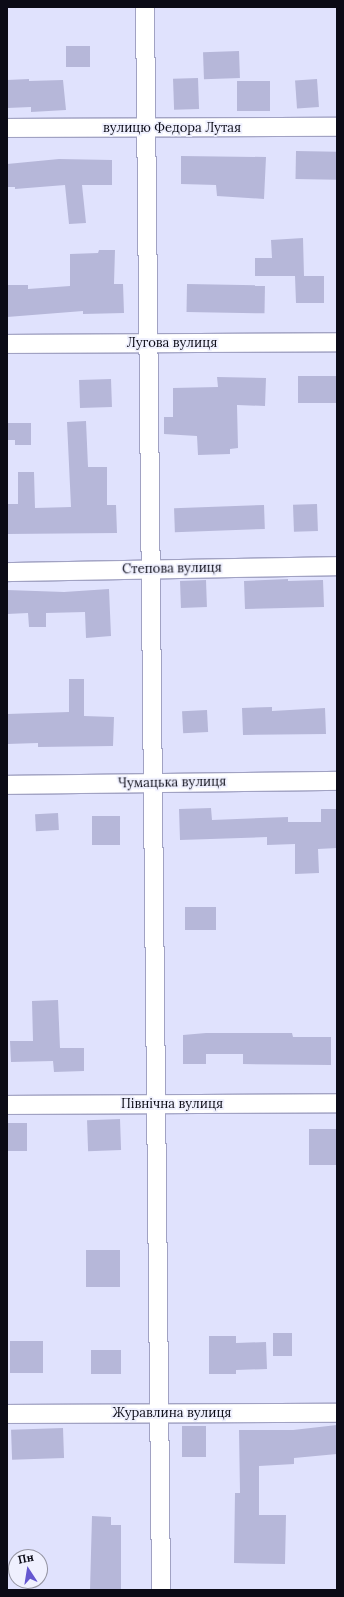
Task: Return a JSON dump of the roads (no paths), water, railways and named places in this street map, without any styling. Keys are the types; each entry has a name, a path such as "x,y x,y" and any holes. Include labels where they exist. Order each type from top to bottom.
{"street":[{"path":"145,7 161,1590"},
{"name":"вулицю Федора Лутая","path":"7,128 337,127"},
{"name":"Лугова вулиця","path":"7,344 337,342"},
{"name":"Степова вулиця","path":"7,572 337,566"},
{"name":"Чумацька вулиця","path":"7,785 337,781"},
{"name":"Північна вулиця","path":"7,1105 337,1103"},
{"name":"Журавлина вулиця","path":"7,1414 337,1413"}]}
